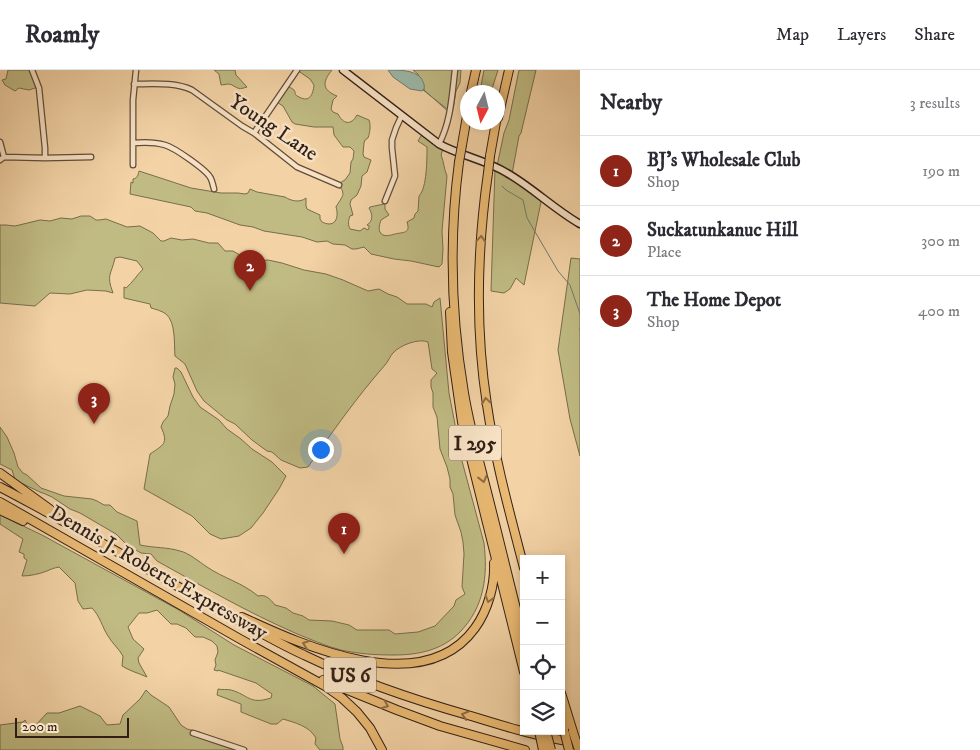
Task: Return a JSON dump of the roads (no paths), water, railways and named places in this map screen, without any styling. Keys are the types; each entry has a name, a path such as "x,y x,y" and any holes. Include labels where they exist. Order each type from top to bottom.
{"highway":[{"path":"473,85 476,70"},
{"path":"505,87 509,70"},
{"name":"I 295","path":"465,130 455,197 453,240 454,310 457,337 464,392 476,447 520,624"},
{"name":"I 295","path":"495,130 482,222 479,276 481,358 491,432 521,555"},
{"path":"453,240 450,268 450,324 455,380 462,422 520,656"},
{"path":"0,473 84,532"},
{"name":"Dennis J. Roberts Expressway","path":"0,487 84,532 199,598"},
{"name":"Dennis J. Roberts Expressway","path":"0,502 300,672"},
{"path":"0,510 95,556"},
{"path":"199,598 284,636 346,657 362,661 385,663 406,663 426,660 444,654 456,647 470,634 481,618 490,594 494,576 494,560 489,534"},
{"name":"US 6","path":"199,598 296,652 380,687 519,731 580,743"},
{"path":"300,672 440,726 525,750"},
{"name":"US 6","path":"300,672 325,686 347,702 370,728 382,750"},
{"path":"565,705 578,750"},
{"path":"565,734 569,750"},
{"path":"540,735 544,750"},
{"path":"547,735 551,750"}],"street":[{"path":"32,70 39,88 45,158"},
{"path":"133,164 133,100 136,70"},
{"path":"254,133 296,70"},
{"path":"342,70 440,144 509,173 580,224"},
{"path":"440,144 446,128 455,70"},
{"name":"Young Lane","path":"134,84 160,84 186,88 197,93 254,133 297,167 339,185"},
{"path":"386,202 395,176 392,148 393,136 402,115"},
{"path":"0,142 2,158 91,157"},
{"path":"133,143 155,143 165,145 176,151 210,177 214,189"},
{"path":"193,733 244,750"}],"waterway":[{"path":"423,90 446,108"},
{"path":"502,186 523,200 527,218 558,271 570,285 580,314"}],"place":[{"name":"Suckatunkanuc Hill","path":"250,291"},
{"name":"The Home Depot","path":"94,424"},
{"name":"BJ's Wholesale Club","path":"344,554"}]}
